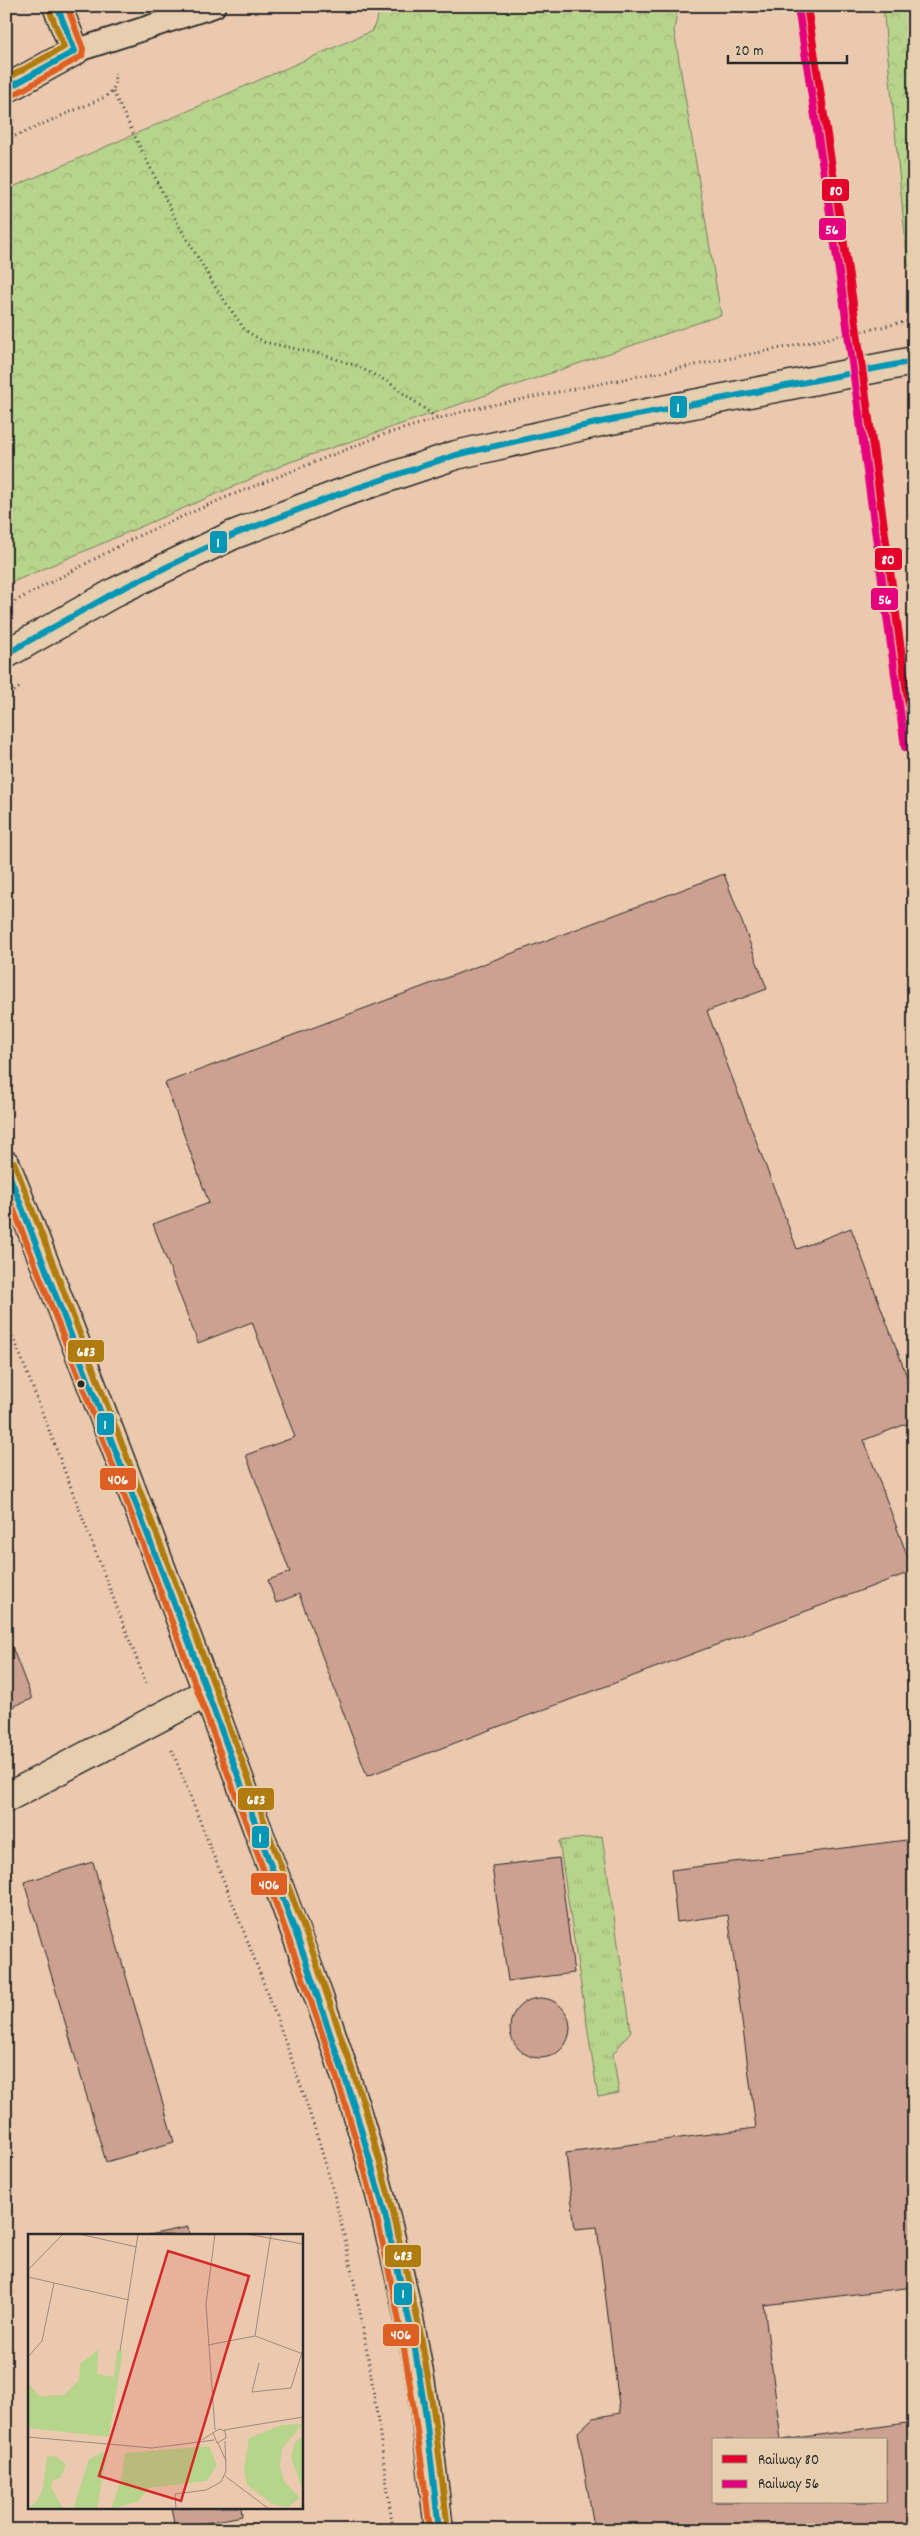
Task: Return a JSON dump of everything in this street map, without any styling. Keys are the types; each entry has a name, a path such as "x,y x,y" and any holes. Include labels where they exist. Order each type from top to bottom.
{"street":[{"path":"6,89 74,51 57,6"},
{"path":"6,654 117,591 233,534 339,494 456,455 596,423 914,361"},
{"path":"6,1165 120,1453 316,1989 383,2207 420,2380 439,2530"},
{"path":"6,1798 208,1692"}],"lane":[{"path":"74,51 214,6"}],"path":[{"path":"113,92 178,224 217,290 245,330 264,342 324,355 357,366 388,382 437,419"},
{"path":"797,346 914,320"},
{"path":"6,697 22,686"},
{"path":"6,1318 250,1952 310,2114 329,2177 350,2260 367,2349 393,2530"}],"green space":[{"path":"382,6 678,6 674,30 721,315 290,462 6,585 6,190 372,31"},
{"path":"883,6 914,6 914,265 908,266"},
{"path":"602,1836 631,2031 613,2054 619,2093 598,2097 559,1841"}],"building":[{"path":"724,874 767,989 707,1011 797,1249 851,1228 914,1395 914,1421 864,1440 913,1571 367,1776 299,1594 276,1603 268,1580 290,1572 246,1455 295,1437 252,1322 198,1343 153,1224 209,1203 165,1083"},
{"path":"6,1631 32,1699 6,1709"},
{"path":"914,1839 914,2287 764,2305 781,2438 712,2438 712,2504 888,2504 888,2438 797,2438 914,2422 914,2530 636,2530 635,2527 604,2530 593,2521 578,2432 593,2418 620,2413 597,2227 575,2229 566,2153 756,2128 728,1915 677,1922 671,1870"},
{"path":"559,1858 574,1973 508,1981 492,1866"},
{"path":"93,1862 174,2142 106,2162 24,1882"},
{"path":"540,1998 557,2003 565,2011 570,2028 565,2045 557,2053 540,2058 523,2053 515,2045 510,2028 515,2011 523,2003"},
{"path":"188,2227 189,2234 154,2234"},
{"path":"171,2508 241,2508 242,2516 175,2529"}],"rail line":[{"name":"80","path":"807,6 852,296 914,744"},
{"name":"56","path":"798,7 843,297 905,747"}],"transit line":[{"name":"1","path":"6,89 75,51 57,6"},
{"name":"406","path":"10,97 82,56 83,49 67,6"},
{"name":"683","path":"6,79 64,47 49,9"},
{"name":"1","path":"6,654 117,591 233,535 339,494 456,455 596,423 914,361"},
{"name":"683","path":"14,1162 198,1642 313,1953 364,2105 392,2208 421,2335 434,2415 448,2529"},
{"name":"1","path":"6,1166 190,1645 304,1956 355,2108 384,2210 413,2337 426,2417 439,2530"},
{"name":"406","path":"6,1190 199,1694 297,1962 347,2111 374,2207 395,2298 418,2436 430,2530"}]}
